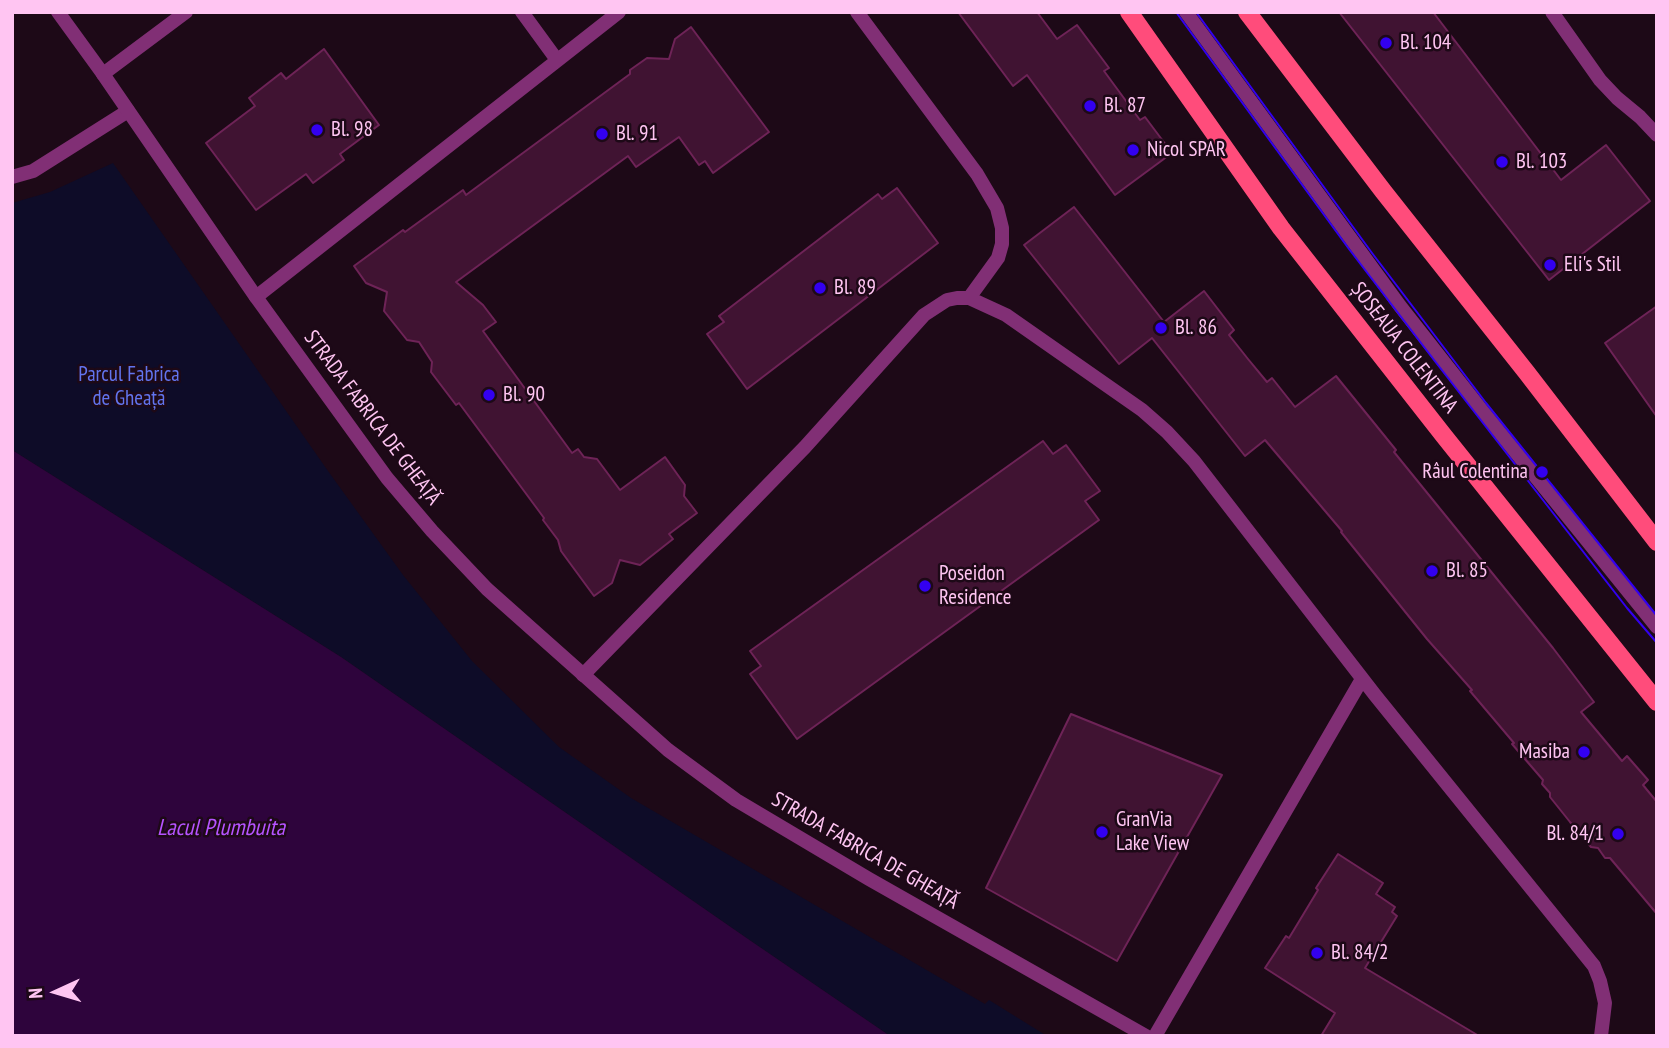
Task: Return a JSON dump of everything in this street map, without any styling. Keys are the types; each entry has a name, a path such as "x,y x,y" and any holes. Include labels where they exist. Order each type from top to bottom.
{"main road":[{"name":"ȘOSEAUA COLENTINA","path":"1129,12 1281,228 1657,702"},
{"path":"1247,12 1657,542"}],"street":[{"name":"STRADA FABRICA DE GHEAȚĂ","path":"58,12 256,297 387,478 432,531 488,589 668,750 736,800 869,879 1146,1036"},
{"path":"103,74 186,12"},
{"path":"522,12 557,60"},
{"path":"256,297 618,12"},
{"path":"857,12 978,174 997,208 1002,228 1002,244 998,258 969,298"},
{"path":"1186,12 1400,306 1657,627"},
{"path":"1552,12 1600,80 1657,135"},
{"path":"12,177 33,170 128,111"},
{"path":"583,675 789,464 924,315 947,300 969,298 1006,315 1142,410 1194,461 1362,679 1594,966 1605,1003 1601,1036"},
{"path":"1155,1036 1362,679"}],"green space":[{"name":"Parcul Fabrica de Gheață","path":"113,163 403,575 472,661 559,747 631,798 985,1004 989,1000 1047,1036 890,1036 341,657 12,450 12,203 50,192"}],"water":[{"name":"Lacul Plumbuita","path":"12,450 341,657 890,1036 12,1036"}],"building":[{"name":"Bl. 87","path":"958,12 1037,12 1057,39 1077,25 1109,68 1104,71 1140,120 1145,117 1172,153 1115,195 1027,75 1013,86"},
{"name":"Bl. 103","path":"1339,12 1433,12 1561,180 1606,145 1650,201 1549,280"},
{"path":"691,27 769,132 713,173 705,161 699,165 679,137 636,167 628,156 456,282 483,305 496,322 483,331 572,453 578,449 584,457 597,459 620,490 665,457 685,485 684,496 697,513 669,534 673,539 640,565 620,560 612,583 594,596 561,551 558,540 544,518 459,403 456,405 431,372 432,362 419,342 407,340 384,311 387,292 366,283 354,266 463,190 466,195 630,74 630,70 647,58 669,59 675,39"},
{"name":"Bl. 98","path":"324,49 379,125 340,154 344,160 313,183 306,174 256,210 206,143 255,106 249,98 281,73 286,79"},
{"name":"Bl. 89","path":"897,188 938,243 747,389 707,334 724,322 719,316 878,194 882,199"},
{"path":"1074,207 1164,322 1204,291 1234,330 1229,335 1267,382 1272,378 1295,407 1336,376 1594,702 1581,712 1622,761 1627,756 1648,780 1643,785 1657,802 1657,914 1610,858 1605,858 1598,848 1591,847 1570,822 1550,797 1542,784 1543,780 1470,691 1472,690 1427,639 1342,531 1265,440 1245,456 1152,338 1119,364 1024,245"},
{"path":"1657,306 1657,417 1605,343"},
{"name":"Poseidon Residence","path":"1043,441 1053,454 1066,445 1100,491 1085,501 1099,520 797,739 750,674 761,666 750,651"},
{"name":"GranVia Lake View","path":"1071,714 1222,775 1117,961 986,888"},
{"name":"Bl. 84/2","path":"1338,854 1383,883 1376,894 1395,907 1392,912 1397,916 1365,968 1479,1036 1321,1036 1335,1013 1265,968 1286,936 1289,938"}],"tram line":[{"path":"1176,12 1349,249 1657,643"},
{"path":"1196,12 1372,253 1486,403 1657,616"}],"place":[{"name":"Bl. 104","path":"1386,43"},
{"name":"Bl. 87","path":"1090,106"},
{"name":"Bl. 98","path":"317,130"},
{"name":"Bl. 91","path":"602,134"},
{"name":"Nicol SPAR","path":"1133,150"},
{"name":"Bl. 103","path":"1502,162"},
{"name":"Eli's Stil","path":"1550,265"},
{"name":"Bl. 89","path":"820,288"},
{"name":"Bl. 86","path":"1161,328"},
{"name":"Bl. 90","path":"489,395"},
{"name":"Râul Colentina","path":"1542,472"},
{"name":"Bl. 85","path":"1432,571"},
{"name":"Poseidon Residence","path":"925,586"},
{"name":"Masiba","path":"1584,752"},
{"name":"GranVia Lake View","path":"1102,832"},
{"name":"Bl. 84/1","path":"1618,834"},
{"name":"Bl. 84/2","path":"1317,953"}]}
